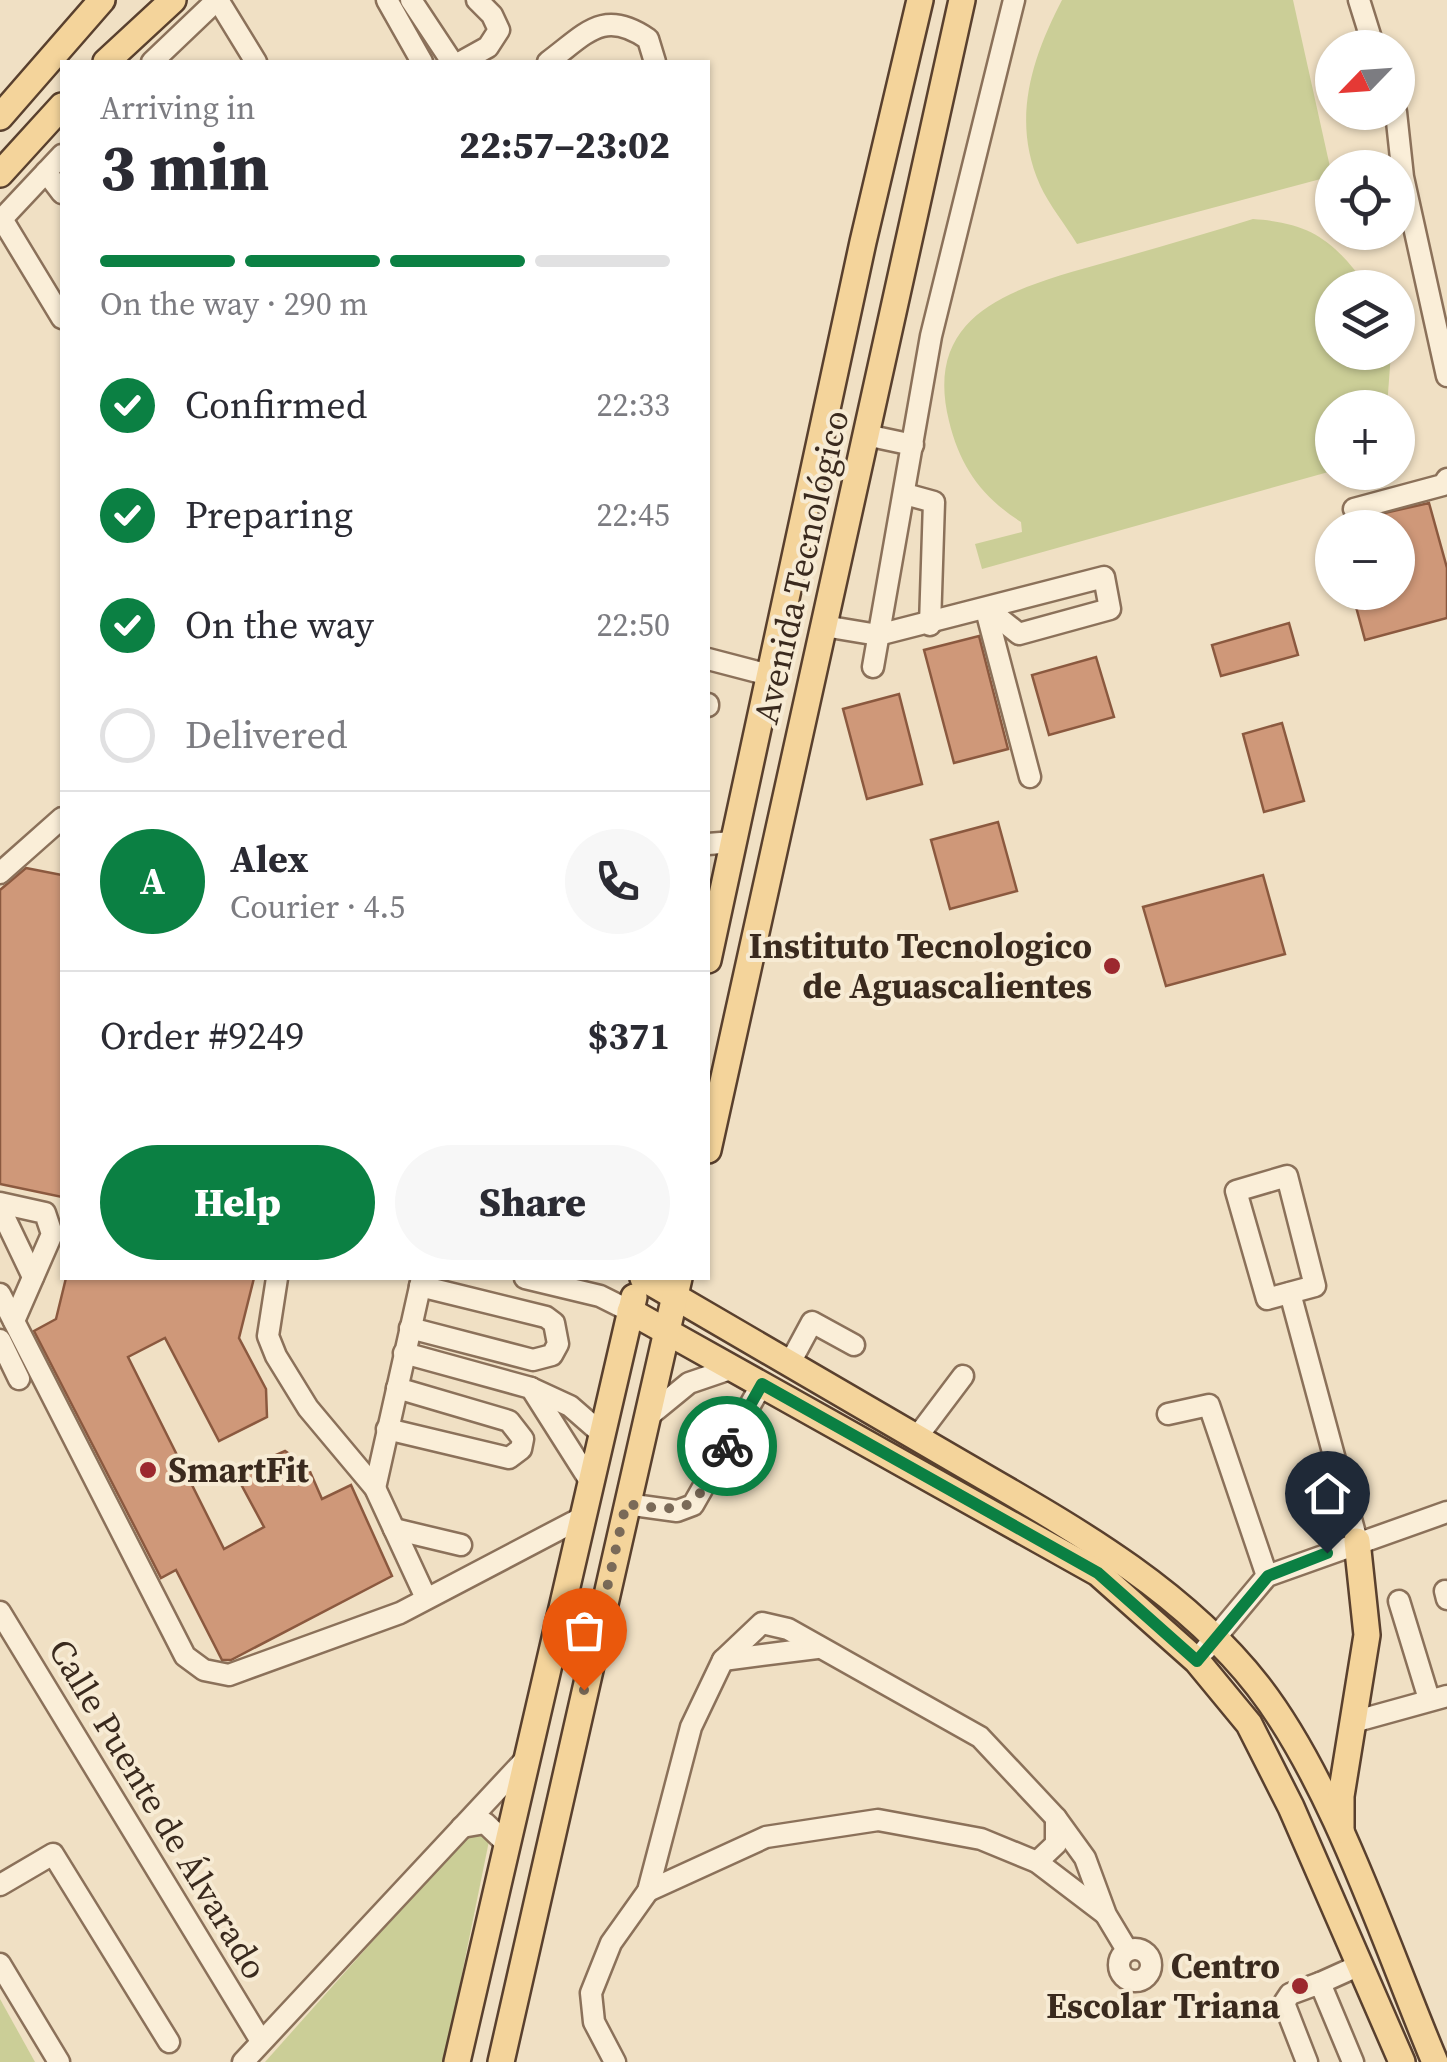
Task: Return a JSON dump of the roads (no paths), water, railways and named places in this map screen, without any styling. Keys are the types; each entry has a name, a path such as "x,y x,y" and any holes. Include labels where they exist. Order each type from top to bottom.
{"main road":[{"path":"0,117 102,0"},
{"path":"108,60 173,0"},
{"name":"Avenida Tecnológico","path":"710,936 720,843 769,675 920,0"},
{"name":"Avenida Tecnológico","path":"710,1141 962,0"},
{"path":"0,174 60,108"},
{"path":"457,2062 601,1432 641,1280"},
{"path":"650,1280 677,1287 916,1438 1110,1550 1214,1636 1260,1688 1287,1730 1340,1835 1435,2062"},
{"path":"501,2062 677,1287"},
{"path":"630,1311 1098,1573 1197,1661 1249,1724 1291,1807 1402,2062"},
{"path":"1340,1835 1341,1796 1367,1635 1357,1541"}],"street":[{"path":"154,60 217,0 255,60"},
{"path":"386,0 421,60"},
{"path":"410,0 451,60"},
{"path":"465,60 488,47 498,30 492,15 477,0"},
{"path":"873,668 931,336 1014,0"},
{"path":"1359,0 1368,30"},
{"path":"551,60 598,25 626,24 648,39 654,60"},
{"path":"1398,130 1402,177 1447,376"},
{"path":"60,157 1,220 60,315"},
{"path":"46,172 60,190"},
{"path":"866,435 913,445"},
{"path":"1354,509 1442,485 1447,479"},
{"path":"905,494 934,502 930,625"},
{"path":"824,626 878,635 930,625 1104,577 1110,609 1019,634 987,610"},
{"path":"987,610 1030,777"},
{"path":"710,660 769,675"},
{"path":"0,873 60,820"},
{"path":"1286,1176 1315,1286 1290,1293 1267,1299 1236,1191 1286,1176"},
{"path":"14,1320 33,1278 52,1234 45,1213 0,1206 8,1244 33,1278"},
{"path":"277,1280 268,1336 276,1356 308,1408 375,1488 426,1598"},
{"path":"375,1488 404,1352 421,1282 546,1317 554,1324 558,1344 552,1355 533,1360 410,1328"},
{"path":"560,1282 630,1311"},
{"path":"1290,1293 1357,1541"},
{"path":"0,1294 185,1656 204,1670 230,1675 400,1612 581,1518"},
{"path":"792,1361 812,1322 854,1344"},
{"path":"0,1340 19,1379"},
{"path":"404,1352 531,1388 570,1406 601,1432"},
{"path":"644,1420 689,1383 733,1368"},
{"path":"916,1438 963,1376"},
{"path":"626,1504 677,1511 692,1505 762,1384"},
{"path":"388,1429 509,1458 521,1449 523,1439 509,1422 397,1388"},
{"path":"531,1388 590,1481"},
{"path":"1168,1414 1210,1405 1268,1576"},
{"path":"1197,1661 1268,1576 1447,1512"},
{"path":"394,1530 461,1545"},
{"path":"1353,1722 1438,1698 1399,1602"},
{"name":"Calle Puente de Álvarado","path":"0,1612 261,2041"},
{"path":"615,2062 594,2022 591,1993 611,1943 648,1890 691,1727 723,1660 762,1624 788,1629 980,1737 1056,1818 1085,1858 1106,1914 1128,1950"},
{"path":"723,1660 817,1648"},
{"path":"243,2062 524,1761"},
{"path":"1036,1862 1056,1844 1056,1818"},
{"path":"648,1890 766,1837 878,1820 982,1839 1036,1862 1106,1914"},
{"path":"462,1827 485,1823 506,1842"},
{"path":"0,1886 53,1854 169,2042"},
{"path":"0,1964 60,2062"},
{"path":"1307,2062 1284,2003 1290,1994 1360,1965"},
{"path":"1320,1983 1353,2062"}],"place":[{"name":"Instituto Tecnologico de Aguascalientes","path":"1112,966"},
{"name":"SmartFit","path":"148,1470"},
{"name":"Centro Escolar Triana","path":"1300,1986"}]}
